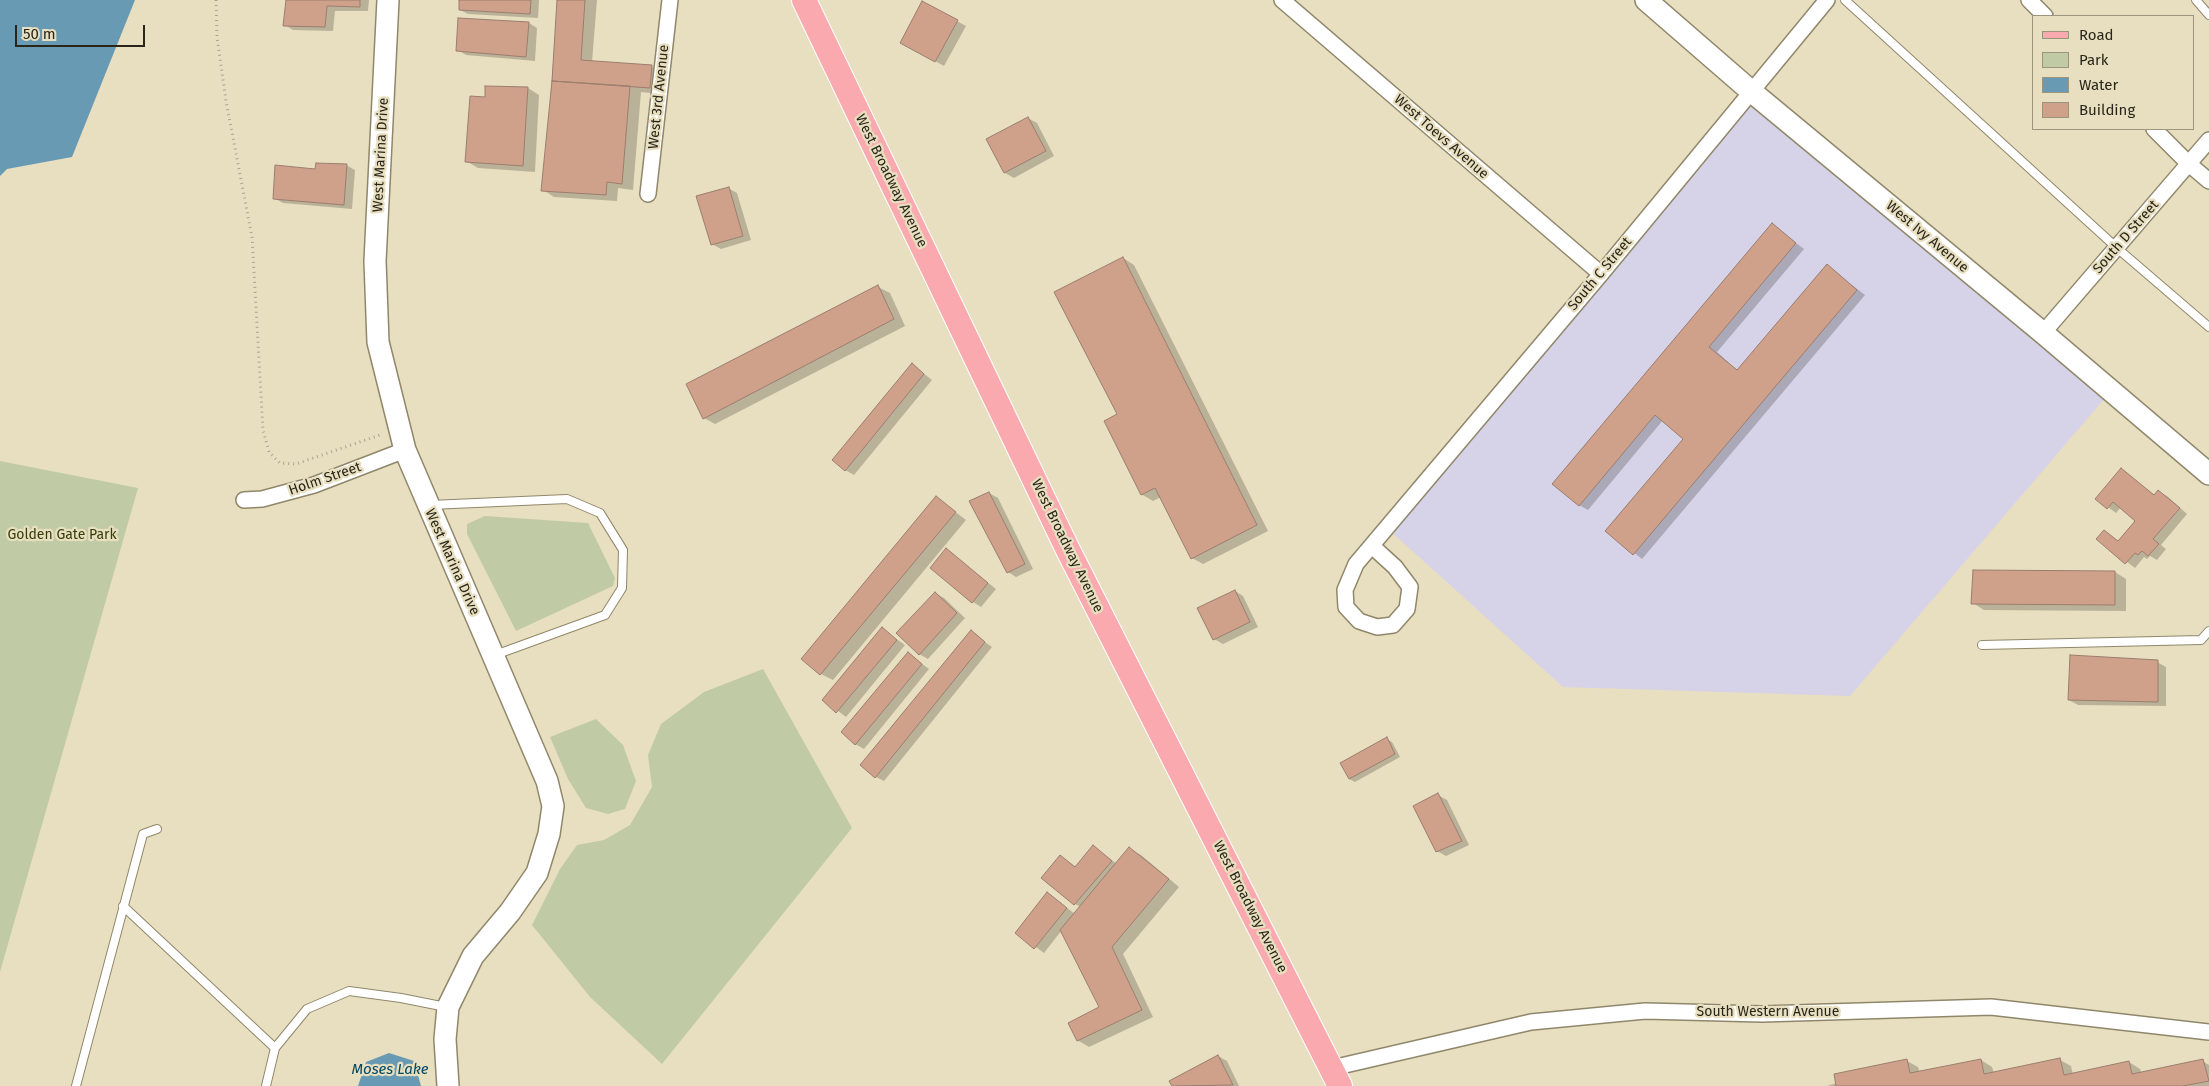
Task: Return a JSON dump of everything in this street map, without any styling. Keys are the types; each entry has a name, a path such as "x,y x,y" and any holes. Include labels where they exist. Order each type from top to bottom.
{"main road":[{"name":"West Broadway Avenue","path":"804,0 1068,550 1336,1077"}],"street":[{"name":"West Marina Drive","path":"388,0 375,261 378,342 405,450 547,781 553,806 549,834 537,873 510,912 473,956 448,1007 445,1040 448,1086"},
{"name":"West 3rd Avenue","path":"648,194 670,0"},
{"name":"West Toevs Avenue","path":"1282,0 1601,274"},
{"name":"West Ivy Avenue","path":"1646,0 1752,92 2043,333 2209,474"},
{"name":"South C Street","path":"1372,546 1394,567 1410,587 1407,609 1393,625 1377,628 1358,621 1346,607 1344,590 1356,564 1601,274 1827,0"},
{"path":"2029,0 2044,15"},
{"path":"2155,130 2209,181"},
{"name":"South D Street","path":"2043,333 2209,140"},
{"name":"Holm Street","path":"244,500 262,499 314,485 405,450"},
{"name":"South Western Avenue","path":"1336,1077 1531,1022 1645,1011 1762,1014 1991,1007 2209,1032"}],"lane":[{"path":"1845,0 2117,248 2209,326"},
{"path":"2196,0 2209,15"},
{"path":"427,505 567,499 600,513 623,550 622,588 605,615 493,656"},
{"path":"1982,645 2201,640 2209,631"},
{"path":"76,1086 143,834 157,829"},
{"path":"123,906 275,1048"},
{"path":"266,1086 275,1048 307,1009 349,991 448,1007"}],"path":[{"path":"216,0 217,37 226,101 252,237 263,430 269,452 280,463 296,464 399,429"}],"shaded area":[{"path":"1752,92 2111,391 1850,696 1563,687 1387,528"}],"green space":[{"name":"Golden Gate Park","path":"0,461 138,488 0,972"},
{"path":"485,516 588,523 615,578 613,586 516,631 467,534 467,524"},
{"path":"763,669 852,828 662,1064 590,997 532,925 560,869 577,845 604,840 630,825 652,787 648,755 661,724 704,692"},
{"path":"596,719 623,745 636,781 625,809 608,814 586,808 568,779 550,737"}],"water":[{"path":"0,0 135,0 72,157 7,169 0,176"},
{"name":"Moses Lake","path":"389,1053 414,1061 421,1086 358,1086 366,1062"}],"building":[{"path":"286,0 360,0 360,7 327,6 325,27 283,26"},
{"path":"459,0 531,0 530,14 459,10"},
{"path":"557,0 585,0 581,60 652,65 650,88 552,81"},
{"path":"922,1 958,20 935,62 900,43"},
{"path":"458,18 529,22 526,57 456,51"},
{"path":"552,81 630,86 622,184 607,182 606,195 541,191"},
{"path":"485,86 528,87 523,166 465,162 470,96 485,97"},
{"path":"1028,117 1046,151 1004,173 986,139"},
{"path":"316,163 347,164 344,205 273,199 275,165 315,169"},
{"path":"729,187 743,236 711,245 696,196"},
{"path":"1772,223 1796,243 1709,347 1737,370 1827,264 1857,290 1633,555 1605,531 1683,439 1655,415 1579,506 1552,484"},
{"path":"1123,257 1257,525 1191,559 1155,488 1141,495 1104,421 1117,414 1054,292"},
{"path":"878,285 894,319 703,419 686,384"},
{"path":"912,363 924,374 845,471 832,460"},
{"path":"2121,468 2154,495 2158,490 2180,508 2153,539 2159,544 2148,556 2142,551 2138,555 2135,553 2125,564 2096,539 2104,530 2118,541 2135,521 2113,502 2107,509 2095,499"},
{"path":"989,492 1025,564 1007,573 969,501"},
{"path":"936,496 956,512 820,675 801,659"},
{"path":"946,548 988,583 972,603 930,568"},
{"path":"1973,570 2115,571 2115,605 1971,604"},
{"path":"1235,590 1250,622 1213,640 1197,608"},
{"path":"935,592 957,613 919,655 896,633"},
{"path":"882,627 897,640 836,713 822,700"},
{"path":"971,630 985,642 875,778 860,765"},
{"path":"908,652 922,664 855,745 841,732"},
{"path":"2070,655 2158,660 2158,702 2068,700"},
{"path":"1387,737 1395,754 1349,779 1340,763"},
{"path":"1438,793 1462,841 1436,852 1413,806"},
{"path":"1093,845 1112,861 1074,905 1041,878 1060,855 1075,867"},
{"path":"1129,847 1169,879 1112,947 1142,1010 1077,1041 1068,1023 1099,1007 1060,930"},
{"path":"1047,892 1067,908 1034,949 1015,933"},
{"path":"1218,1055 1233,1085 1172,1086 1169,1081"},
{"path":"2060,1058 2064,1075 2129,1061 2132,1074 2203,1059 2209,1081 2183,1086 1836,1086 1834,1074 1907,1059 1910,1073 1981,1059 1984,1074"}]}
